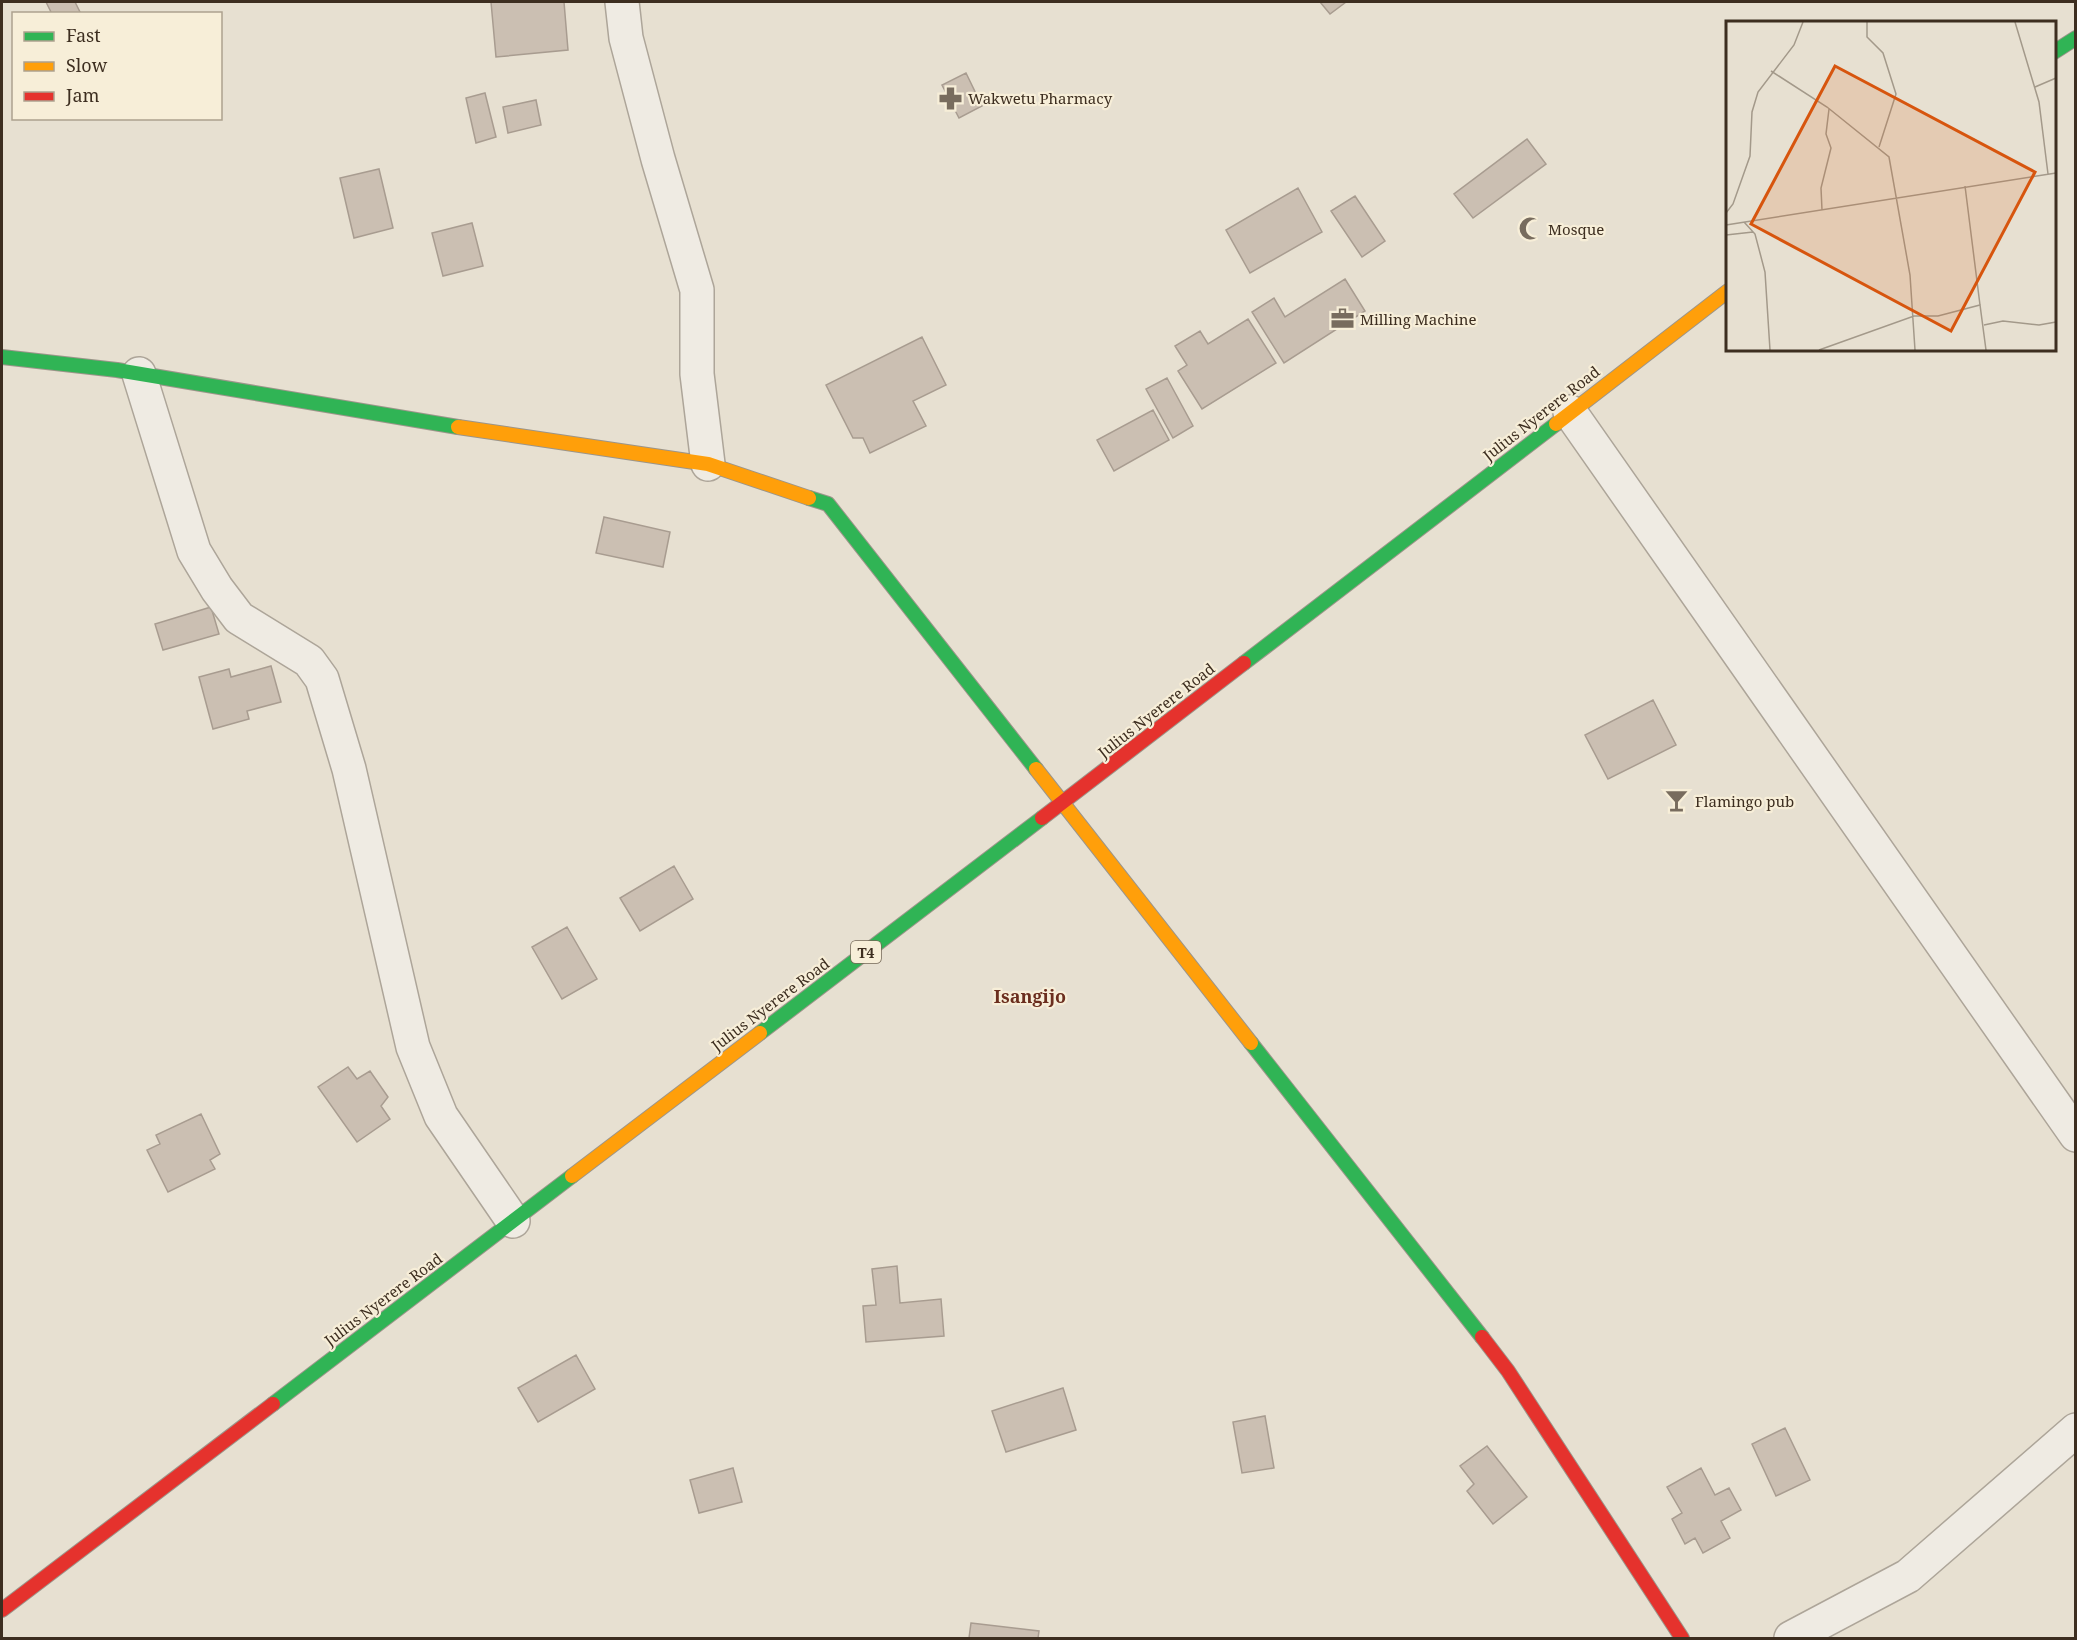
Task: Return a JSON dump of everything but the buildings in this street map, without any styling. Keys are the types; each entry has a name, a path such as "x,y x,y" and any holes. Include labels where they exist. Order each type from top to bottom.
{"main road":[{"path":"2056,51 2076,38"},
{"name":"Julius Nyerere Road","path":"2,1610 1062,803 1726,293"},
{"path":"2,357 139,374 495,434 708,464 828,504 1508,1371 1682,1638"}],"street":[{"path":"622,2 626,39 658,159 697,290 697,374 708,464"},
{"path":"139,374 194,551 217,589 239,618 309,661 322,679 349,769 413,1047 441,1116 513,1221"},
{"path":"1570,412 2076,1135"},
{"path":"1791,1638 1908,1576 2076,1430"}],"traffic: fast":[{"path":"2056,51 2076,38"},
{"path":"2,357 117,370 458,427"},
{"path":"1244,663 1556,424"},
{"path":"809,498 828,504 1036,769"},
{"path":"760,1033 1042,818"},
{"path":"1251,1043 1482,1337"},
{"path":"273,1404 572,1176"}],"traffic: slow":[{"path":"1556,424 1726,293"},
{"path":"458,427 708,464 809,498"},
{"path":"1036,769 1251,1043"},
{"path":"572,1176 760,1033"}],"traffic: jam":[{"path":"1042,818 1244,663"},
{"path":"1482,1337 1508,1371 1682,1638"},
{"path":"2,1610 273,1404"}],"place":[{"name":"Wakwetu Pharmacy","path":"950,98"},
{"name":"Mosque","path":"1530,229"},
{"name":"Milling Machine","path":"1342,319"},
{"name":"Flamingo pub","path":"1677,801"}],"district":[{"name":"Isangijo","path":"1030,996"}]}
